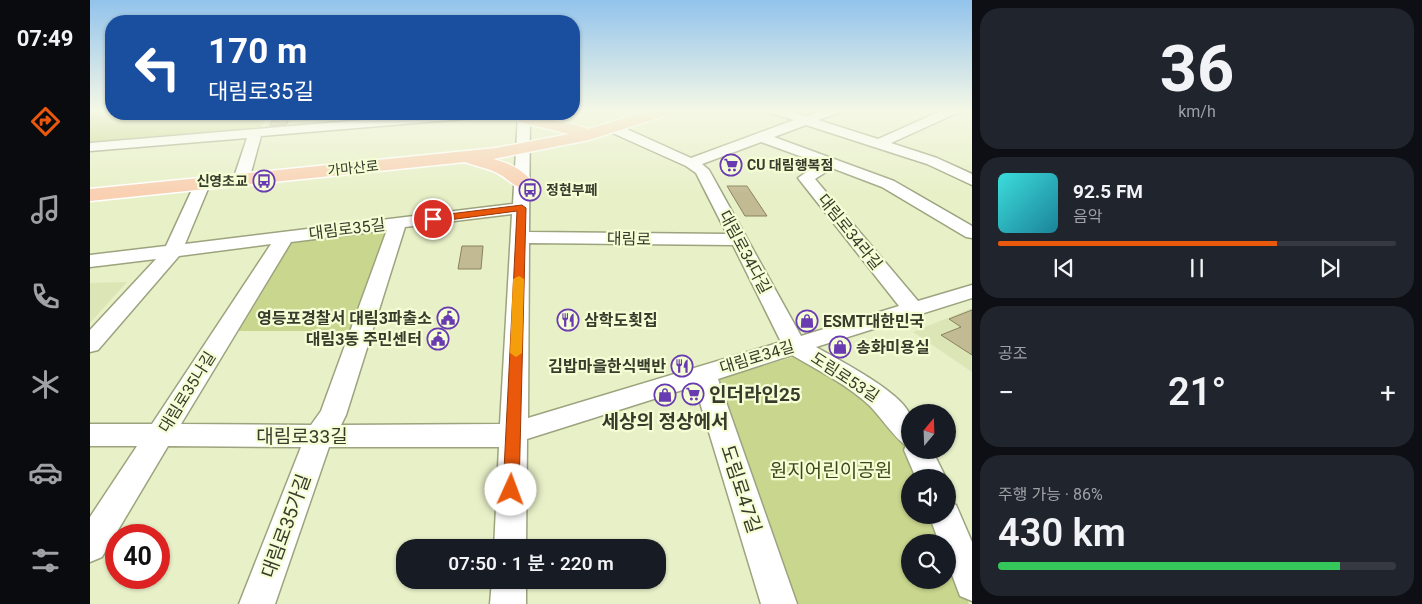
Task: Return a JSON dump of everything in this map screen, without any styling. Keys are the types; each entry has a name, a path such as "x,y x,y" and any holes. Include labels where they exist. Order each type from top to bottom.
{"main road":[{"name":"가마산로","path":"90,195 496,153 566,138"},
{"path":"452,158 472,159 496,166 516,175 523,183"}],"street":[{"path":"90,147 194,138"},
{"path":"242,180 254,138"},
{"path":"510,539 524,138"},
{"path":"631,138 691,163 758,138"},
{"path":"764,138 888,184 972,233"},
{"path":"861,138 932,161 972,180"},
{"path":"878,144 891,138"},
{"name":"대림로34다길","path":"691,163 702,170 795,346"},
{"name":"대림로34라길","path":"830,163 806,178 913,309"},
{"path":"90,344 173,251 202,184"},
{"name":"대림로35길","path":"90,261 522,208"},
{"name":"대림로35가길","path":"257,604 318,436 333,415 398,223"},
{"name":"대림로35나길","path":"90,546 285,237"},
{"name":"대림로","path":"520,237 738,240"},
{"name":"대림로34길","path":"513,433 972,291"},
{"name":"도림로53길","path":"795,346 866,386 892,411 901,423"},
{"name":"도림로47길","path":"704,374 779,604"},
{"name":"대림로33길","path":"90,435 493,437 513,433"},
{"path":"949,524 972,584"},
{"path":"508,604 509,589"}],"shaded area":[{"path":"127,282 90,323 90,283"},
{"path":"972,308 972,372 913,332"}],"green space":[{"path":"90,138 134,138 90,142"},
{"path":"387,228 350,331 237,331 293,240"},
{"name":"원지어린이공원","path":"800,355 864,391 901,438 901,459 914,459 918,469 901,469 901,524 939,524 943,534 901,534 901,589 956,589 956,567 969,604 792,604 715,379"}],"building":[{"path":"727,186 747,186 767,216 745,216"},
{"path":"462,246 483,246 481,269 458,269"},
{"path":"972,310 972,355 941,335 961,327 949,319"}],"slow traffic":[{"path":"516,353 519,279"}],"place":[{"name":"CU 대림행복점","path":"731,165"},
{"name":"신영초교","path":"264,181"},
{"name":"정현부페","path":"530,190"},
{"name":"영등포경찰서 대림3파출소","path":"448,318"},
{"name":"삼학도횟집","path":"568,320"},
{"name":"ESMT대한민국","path":"807,321"},
{"name":"대림3동 주민센터","path":"438,339"},
{"name":"송화미용실","path":"840,347"},
{"name":"김밥마을한식백반","path":"682,366"},
{"name":"인더라인25","path":"693,394"},
{"name":"세상의 정상에서","path":"665,395"}],"route":[{"path":"433,219 522,208 511,490"}]}
